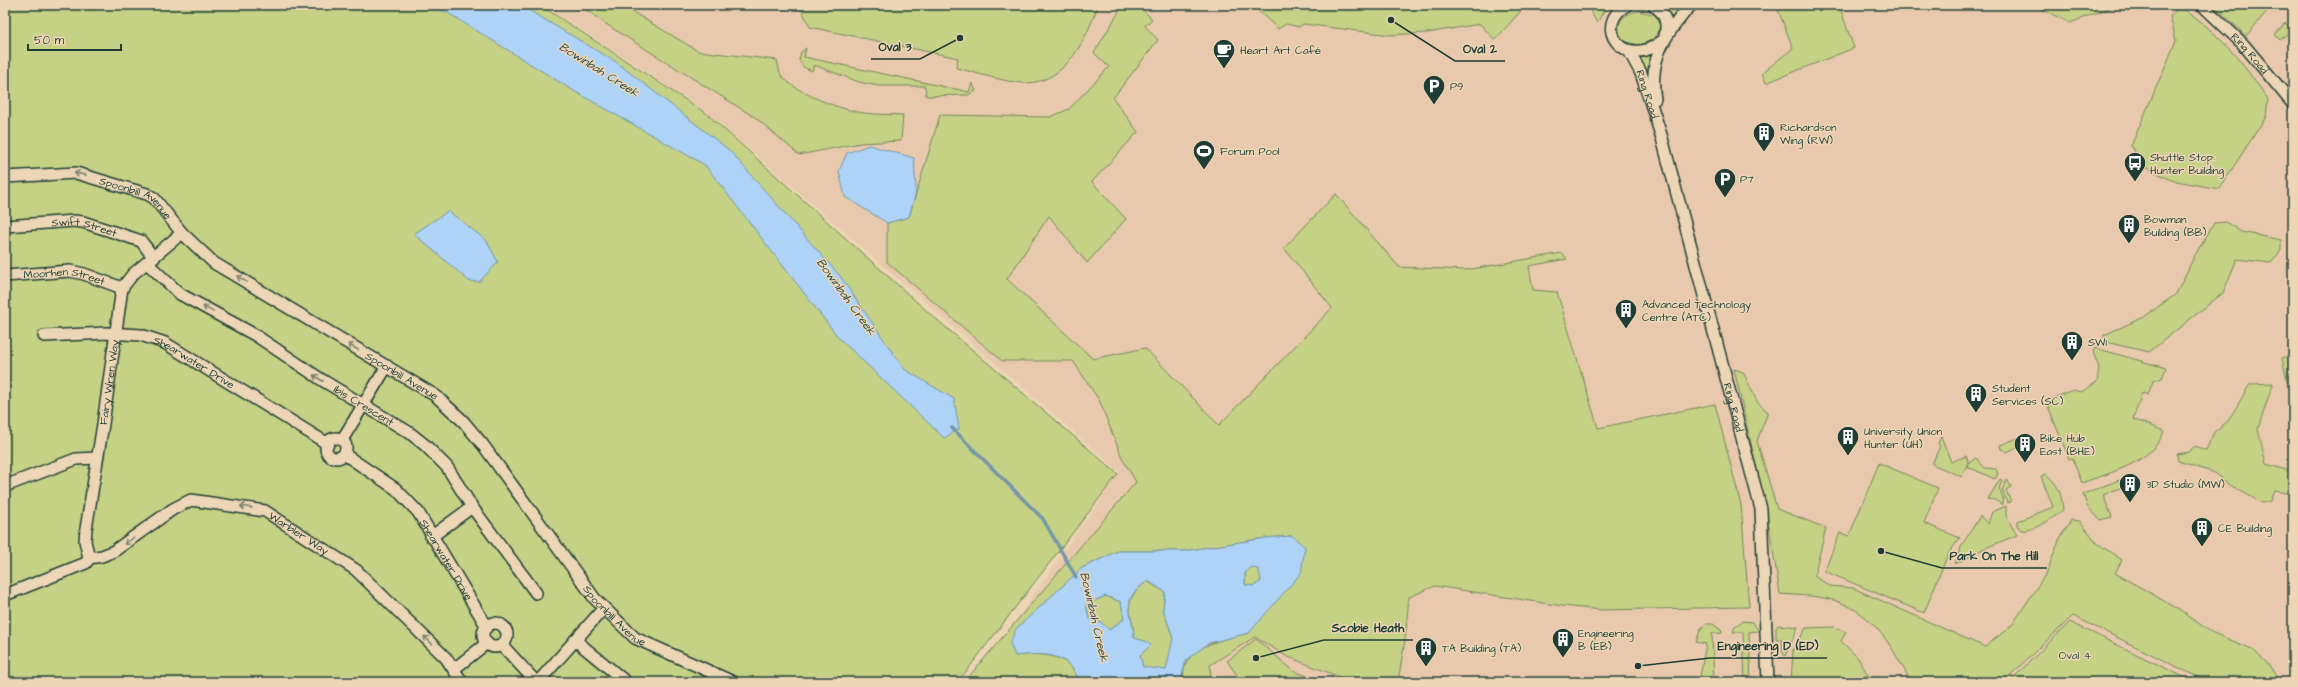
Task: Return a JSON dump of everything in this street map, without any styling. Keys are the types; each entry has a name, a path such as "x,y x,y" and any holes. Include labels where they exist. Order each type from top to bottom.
{"street":[{"name":"Ring Road","path":"1626,5 1617,14 1613,22 1612,32 1614,39 1618,45 1629,51 1648,51 1664,39 1691,5"},
{"name":"Ring Road","path":"1653,5 1662,13 1666,20 1664,39 1656,59 1653,82 1662,138"},
{"name":"Ring Road","path":"2202,5 2243,44 2293,104"},
{"name":"Ring Road","path":"1629,51 1641,73 1662,138 1761,509 1768,682"},
{"name":"Spoonbill Avenue","path":"5,177 76,173 147,194 154,198 182,233 214,263 436,396 463,421 483,445 604,608 635,638 733,682"},
{"name":"Swift Street","path":"5,226 74,221 83,222 141,242 151,261"},
{"path":"122,288 134,274 182,233"},
{"name":"Ibis Crescent","path":"151,261 180,294 255,336 322,380 410,433 425,445 447,467 472,508 536,592"},
{"name":"Moorhen Street","path":"5,276 70,271 84,274 122,288"},
{"name":"Fairy Wren Way","path":"89,558 85,541 86,529 98,458 122,288"},
{"name":"Shearwater Drive","path":"44,336 116,334 141,335 165,343 328,444"},
{"path":"342,440 387,366"},
{"path":"334,439 342,440 346,447 344,454 339,458 330,456 326,448 328,444 334,439"},
{"name":"Shearwater Drive","path":"344,454 396,489 418,512 431,537 487,627"},
{"path":"5,486 76,459 98,458"},
{"name":"Warbler Way","path":"5,595 86,563 89,558 102,556 114,551 173,509 191,500 265,511 356,570 446,658 462,682"},
{"path":"431,537 472,508"},
{"path":"502,645 537,682 604,608"},
{"path":"496,624 504,628 507,637 502,645 494,647 486,644 483,635 487,627 496,624"},
{"path":"575,640 626,682"},
{"path":"454,669 486,644"}],"shaded area":[{"path":"544,5 2293,5 2293,682 972,682 1120,472 707,112"}],"green space":[{"path":"5,5 540,5 706,113 929,313 1118,474 958,682 5,682"},
{"path":"579,5 621,5 698,51 777,60 781,75 788,82 820,100 856,112 903,115 901,141 860,143 799,155 756,118 612,28"},
{"path":"799,5 1098,5 1088,31 1081,44 1064,67 1053,75 1040,81 1025,83 999,79 956,68 958,58 810,27"},
{"path":"1123,5 1145,5 1142,9 1152,19 1145,26 1158,40 1113,98 1138,132 1092,182 1126,219 1087,263 1049,216 1007,279 1093,359 1145,348 1219,425 1332,308 1284,248 1336,194 1399,267 1466,270 1562,253 1567,259 1529,266 1533,290 1557,292 1598,428 1715,404 1741,505 1749,607 1601,610 1562,606 1435,586 1409,597 1405,640 1398,682 1343,682 1340,677 1286,656 1255,637 1210,665 1211,682 1184,682 1184,670 1188,660 1195,653 1216,642 1249,633 1292,536 1266,538 1184,551 1118,551 1082,568 1017,629 1015,656 1044,655 1062,660 1075,672 1079,682 964,682 1136,482 1123,460 1099,400 1073,361 1002,361 887,262 887,223 909,217 940,115 1050,117 1069,109 1109,67 1094,53"},
{"path":"1252,5 1526,5 1495,40 1480,24 1427,33 1390,35 1303,24 1299,27 1286,24 1278,29"},
{"path":"1587,5 1607,5 1597,23"},
{"path":"1686,5 1672,20 1667,6"},
{"path":"1776,5 1839,5 1854,48 1766,83 1762,73 1793,48"},
{"path":"2033,5 2117,5 2070,23"},
{"path":"2214,5 2267,5 2270,8 2246,36"},
{"path":"2180,7 2206,26 2229,48 2268,99 2266,117 2219,189 2171,180 2143,166 2131,146 2176,41 2170,16"},
{"path":"1639,11 1656,15 1659,21 1659,30 1657,34 1650,41 1639,45 1623,41 1619,30 1621,21 1628,14"},
{"path":"2285,23 2293,30 2293,37 2289,32 2280,40 2275,35"},
{"path":"806,48 804,57 969,92 972,83 976,91 968,95 926,96 925,86 878,86 859,82 814,65 812,71 803,67 799,60 801,52"},
{"path":"1655,55 1650,91 1637,58"},
{"path":"2226,222 2241,232 2281,240 2281,251 2270,263 2237,259 2223,293 2149,352 2105,342 2104,335 2144,317 2176,294 2195,255 2214,223"},
{"path":"2095,348 2166,368 2162,378 2153,381 2148,395 2142,393 2133,419 2164,431 2159,442 2141,459 2118,470 2082,483 2072,458 2069,459 2046,401 2073,390 2081,392 2097,382 2099,368 2093,352"},
{"path":"2293,354 2293,384 2287,382 2282,358"},
{"path":"1734,369 1743,372 1758,403 1768,412 1757,441 1777,509 1826,528 1814,576 1830,586 1853,588 1985,647 2012,625 2047,572 2059,540 2071,520 2080,521 2097,543 2122,560 2115,573 2180,610 2211,632 2252,649 2267,663 2282,682 2208,682 2073,616 2003,682 1911,682 1884,637 1876,627 1856,610 1829,599 1813,596 1780,594 1767,514"},
{"path":"2273,383 2258,429 2266,464 2293,472 2293,494 2274,491 2270,501 2262,503 2230,485 2215,473 2178,461 2177,454 2188,452 2195,446 2206,450 2214,432 2228,421 2250,384"},
{"path":"1941,436 1951,462 1966,456 1968,461 1962,477 1932,464 1940,446 1938,444"},
{"path":"2018,438 2016,448 2007,452 2001,449 2000,445"},
{"path":"1976,458 1985,468 1996,469 1998,474 1995,479 1968,467 1970,462"},
{"path":"1879,463 1938,488 1924,523 1960,538 1948,554 1924,613 1824,571 1840,533 1849,536"},
{"path":"2046,474 2059,490 2063,510 2053,518 2037,527 2029,530 2023,530 2019,528 2018,521 2053,507 2041,476"},
{"path":"2000,479 2002,480 1999,489 2003,498 2002,505 1996,500 1988,499"},
{"path":"2007,479 2011,487 2006,490 2011,502 2007,503 2002,490"},
{"path":"2119,480 2122,487 2103,495 2112,517 2100,520 2087,506 2083,494"},
{"path":"2006,506 2006,516 2017,535 1983,549 1955,564 1961,547 1980,516 1988,524 1992,512"},
{"path":"1252,566 1260,570 1261,581 1254,586 1245,585 1245,572"},
{"path":"1147,581 1165,592 1163,609 1173,638 1167,670 1143,668 1140,655 1145,641 1134,638 1130,613 1130,601 1138,589"},
{"path":"1106,596 1121,602 1124,619 1109,630 1102,623 1089,618 1086,604"},
{"path":"1743,621 1752,622 1759,631 1749,632 1751,682 1745,682 1743,632 1733,632 1735,626"},
{"name":"Oval 4","path":"2070,622 2194,682 2009,682"},
{"path":"1706,624 1713,624 1721,630 1722,633 1712,634 1714,682 1699,682 1706,644 1696,642 1701,628"},
{"path":"1778,625 1798,627 1785,656 1783,654 1782,640 1776,640 1776,628"},
{"path":"1834,627 1846,632 1841,641 1858,658 1868,675 1855,681 1854,678 1847,682 1791,682 1793,650 1806,628"},
{"path":"1256,639 1294,671 1323,682 1242,682 1227,661"}],"water":[{"path":"429,5 520,5 616,62 729,150 840,276 904,369 954,399 959,429 944,438 838,337 705,165 574,91 448,13"},
{"path":"869,145 914,158 916,192 909,217 887,223 845,197 839,171 847,153"},
{"path":"448,211 486,240 498,262 479,282 469,281 414,234"},
{"path":"1292,536 1305,547 1301,573 1249,633 1209,643 1186,660 1182,676 1184,682 1079,682 1075,672 1069,664 1062,659 1053,656 1035,654 1015,656 1010,643 1016,629 1082,568 1118,551 1184,551 1266,538","holes":["1252,567 1259,570 1261,581 1254,586 1245,585 1245,573","1148,581 1165,592 1163,609 1173,638 1166,670 1143,667 1140,655 1151,645 1145,641 1134,638 1129,606 1133,594","1106,596 1121,602 1124,619 1109,630 1102,623 1089,618 1086,604"]}],"waterway":[{"name":"Bowinbah Creek","path":"952,428 1043,519 1076,577"}],"place":[{"name":"Oval 2","path":"1391,20"},
{"name":"Oval 3","path":"960,38"},
{"name":"Heart Art Café","path":"1224,70"},
{"name":"P9","path":"1434,106"},
{"name":"Richardson Wing (RW)","path":"1764,152"},
{"name":"Forum Pool","path":"1204,170"},
{"name":"Shuttle Stop: Hunter Building","path":"2135,182"},
{"name":"P7","path":"1725,198"},
{"name":"Bowman Building (BB)","path":"2129,244"},
{"name":"Advanced Technology Centre (ATC)","path":"1626,330"},
{"name":"SW1","path":"2072,362"},
{"name":"Student Services (SC)","path":"1976,414"},
{"name":"University Union Hunter (UH)","path":"1848,456"},
{"name":"Bike Hub East (BHE)","path":"2025,464"},
{"name":"3D Studio (MW)","path":"2130,504"},
{"name":"CE Building","path":"2202,548"},
{"name":"Park On The Hill","path":"1881,551"},
{"name":"Scobie Heath","path":"1256,658"},
{"name":"Engineering B (EB)","path":"1563,658"},
{"name":"Engineering D (ED)","path":"1638,666"},
{"name":"TA Building (TA)","path":"1426,668"}]}
